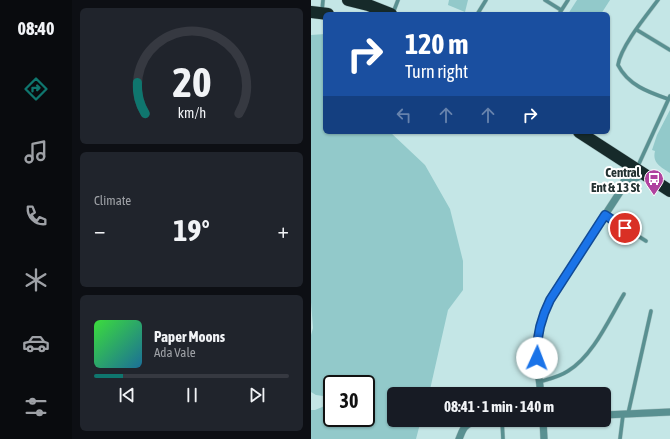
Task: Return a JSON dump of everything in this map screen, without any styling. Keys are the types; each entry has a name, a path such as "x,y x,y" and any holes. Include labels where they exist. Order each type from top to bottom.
{"highway":[{"path":"348,0 387,12"},
{"path":"582,134 670,191"}],"street":[{"path":"540,387 536,350 542,317 550,300 620,192 637,169"},
{"path":"620,192 629,183 637,169"},
{"path":"611,415 670,412"},
{"path":"459,439 465,427"},
{"path":"543,427 544,439"}],"lane":[{"path":"320,13 323,0"},
{"path":"393,12 397,0"},
{"path":"479,12 486,0"},
{"path":"545,0 561,10 568,0"},
{"path":"637,169 669,98 644,90 627,78 618,65 619,58 658,0"},
{"path":"637,30 670,50"},
{"path":"605,215 646,241"},
{"path":"539,382 556,378 569,371 585,357 624,294"},
{"path":"620,439 651,311"},
{"path":"503,427 503,439"}],"shaded area":[{"path":"449,0 468,0 465,12 448,5"},
{"path":"577,0 610,0 602,12 569,12"},
{"path":"323,34 323,134 392,134 425,165 450,209 463,261 463,290 448,310 431,387 387,387 387,427 419,427 416,439 311,439 311,410 323,407 323,427 375,427 375,375 323,375 323,396 316,395 311,392 311,335 313,328 311,302 311,35"},
{"path":"670,110 670,173 656,162 654,155 655,151 652,150 657,135"}],"place":[{"name":"Central Ent & 13 St","path":"654,196"}],"route":[{"path":"537,358 536,350 539,327 545,310 605,215 625,228"}]}
